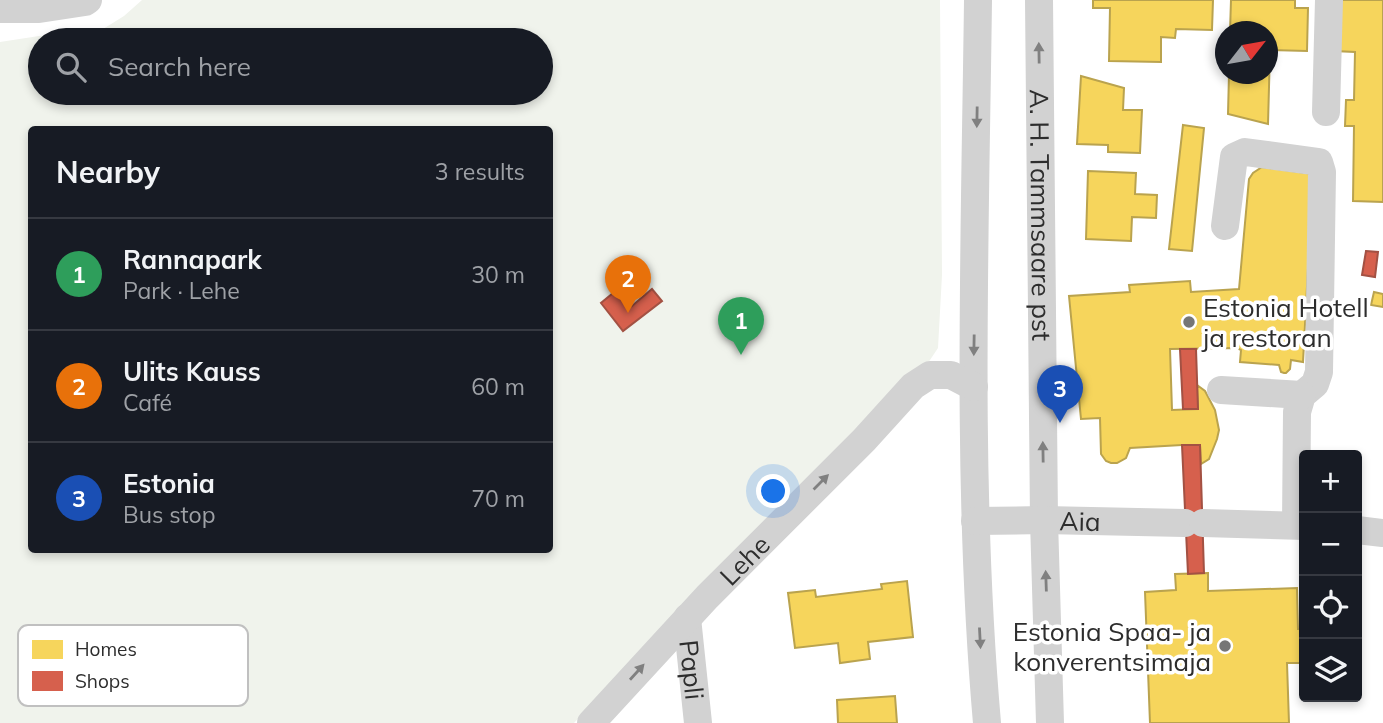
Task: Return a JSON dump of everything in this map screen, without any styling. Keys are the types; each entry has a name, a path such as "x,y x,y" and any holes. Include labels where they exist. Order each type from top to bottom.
{"street":[{"path":"0,9 39,9 88,0"},
{"path":"978,0 975,521 980,645 987,723"},
{"name":"A. H. Tammsaare pst","path":"1039,0 1044,520 1051,723"},
{"path":"1326,112 1329,0"},
{"path":"1225,226 1234,157 1245,152 1319,162 1322,172 1319,372 1315,384 1302,395 1297,412 1300,513"},
{"name":"Lehe","path":"591,723 687,618 864,440 913,386 930,375 951,375 974,387"},
{"path":"1221,390 1302,395"},
{"name":"Aia","path":"975,521 1299,525"},
{"path":"1362,531 1383,533"},
{"name":"Papli","path":"687,618 698,723"}],"shaded area":[{"path":"142,0 940,0 942,275 938,348 928,363 574,723 0,723 0,42 28,38 28,105 553,105 553,28 105,28"}],"building: Homes":[{"path":"1093,0 1213,0 1212,30 1176,29 1175,38 1161,37 1161,62 1109,61 1110,8 1093,8"},
{"path":"1231,0 1295,0 1295,8 1308,8 1307,51 1278,50 1278,21 1230,21"},
{"path":"1335,0 1383,0 1383,202 1353,201 1354,126 1345,126 1346,100 1354,100 1355,52 1334,51"},
{"path":"1081,76 1124,88 1123,110 1142,110 1140,153 1108,152 1108,145 1077,144"},
{"path":"1229,84 1269,84 1268,124 1228,114"},
{"path":"1183,125 1204,128 1192,251 1169,249"},
{"name":"Estonia Hotell ja restoran","path":"1262,167 1313,174 1303,362 1291,360 1290,369 1284,373 1279,365 1240,362 1241,350 1237,348 1170,349 1172,410 1198,409 1197,385 1205,391 1215,410 1219,430 1209,459 1201,464 1200,445 1182,445 1130,448 1126,458 1117,463 1106,461 1101,454 1100,418 1081,419 1069,296 1130,292 1129,285 1190,281 1191,292 1239,289 1249,179"},
{"path":"1088,171 1136,173 1135,194 1157,195 1156,218 1132,217 1131,241 1086,239"},
{"path":"1374,292 1383,294 1383,307 1371,305"},
{"name":"Estonia Spaa- ja konverentsimaja","path":"1208,573 1208,591 1297,588 1299,663 1287,663 1289,723 1150,723 1145,592 1176,590 1175,574"},
{"path":"907,581 913,637 868,642 870,659 840,663 838,643 795,648 788,593 815,590 816,597 882,589 881,584"},
{"path":"895,696 897,723 838,723 837,700"}],"building: Shops":[{"path":"1366,251 1378,252 1375,277 1362,275"},
{"path":"618,289 632,306 652,289 662,301 623,331 601,303"},
{"path":"1180,349 1196,349 1198,409 1183,409"},
{"path":"1182,445 1200,445 1204,573 1188,574"}],"place":[{"name":"Ulits Kauss","path":"628,313"},
{"name":"Estonia Hotell ja restoran","path":"1189,322"},
{"name":"Rannapark","path":"741,355"},
{"name":"Estonia","path":"1060,423"},
{"name":"Estonia Spaa- ja konverentsimaja","path":"1225,646"}]}
